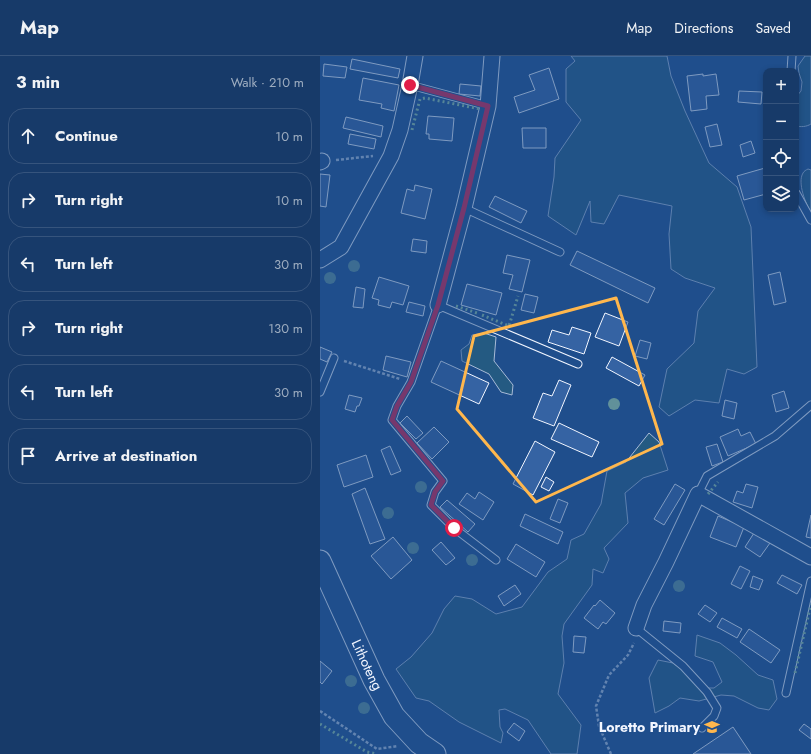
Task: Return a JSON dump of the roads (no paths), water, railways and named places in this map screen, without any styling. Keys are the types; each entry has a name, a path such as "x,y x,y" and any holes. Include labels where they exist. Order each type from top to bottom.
{"main road":[{"name":"Lithoteng","path":"320,561 374,680 394,716 427,749"}],"street":[{"path":"320,260 341,247 391,156 400,130 415,56"},
{"path":"438,305 464,208 488,106 492,56"},
{"path":"636,628 644,605 698,494 811,557"}],"lane":[{"path":"791,68 792,56"},
{"path":"410,85 488,106"},
{"path":"799,198 811,220"},
{"path":"464,208 560,252"},
{"path":"496,560 454,528 431,505 435,492 443,481 392,420 397,406 411,382 438,305 578,364"},
{"path":"320,392 334,358"},
{"path":"698,494 706,476 775,436 811,405"},
{"path":"786,693 811,580"},
{"path":"636,628 683,666 707,692 717,708 714,716 702,728"}],"place":[{"name":"Loretto Primary","path":"712,727"}]}
